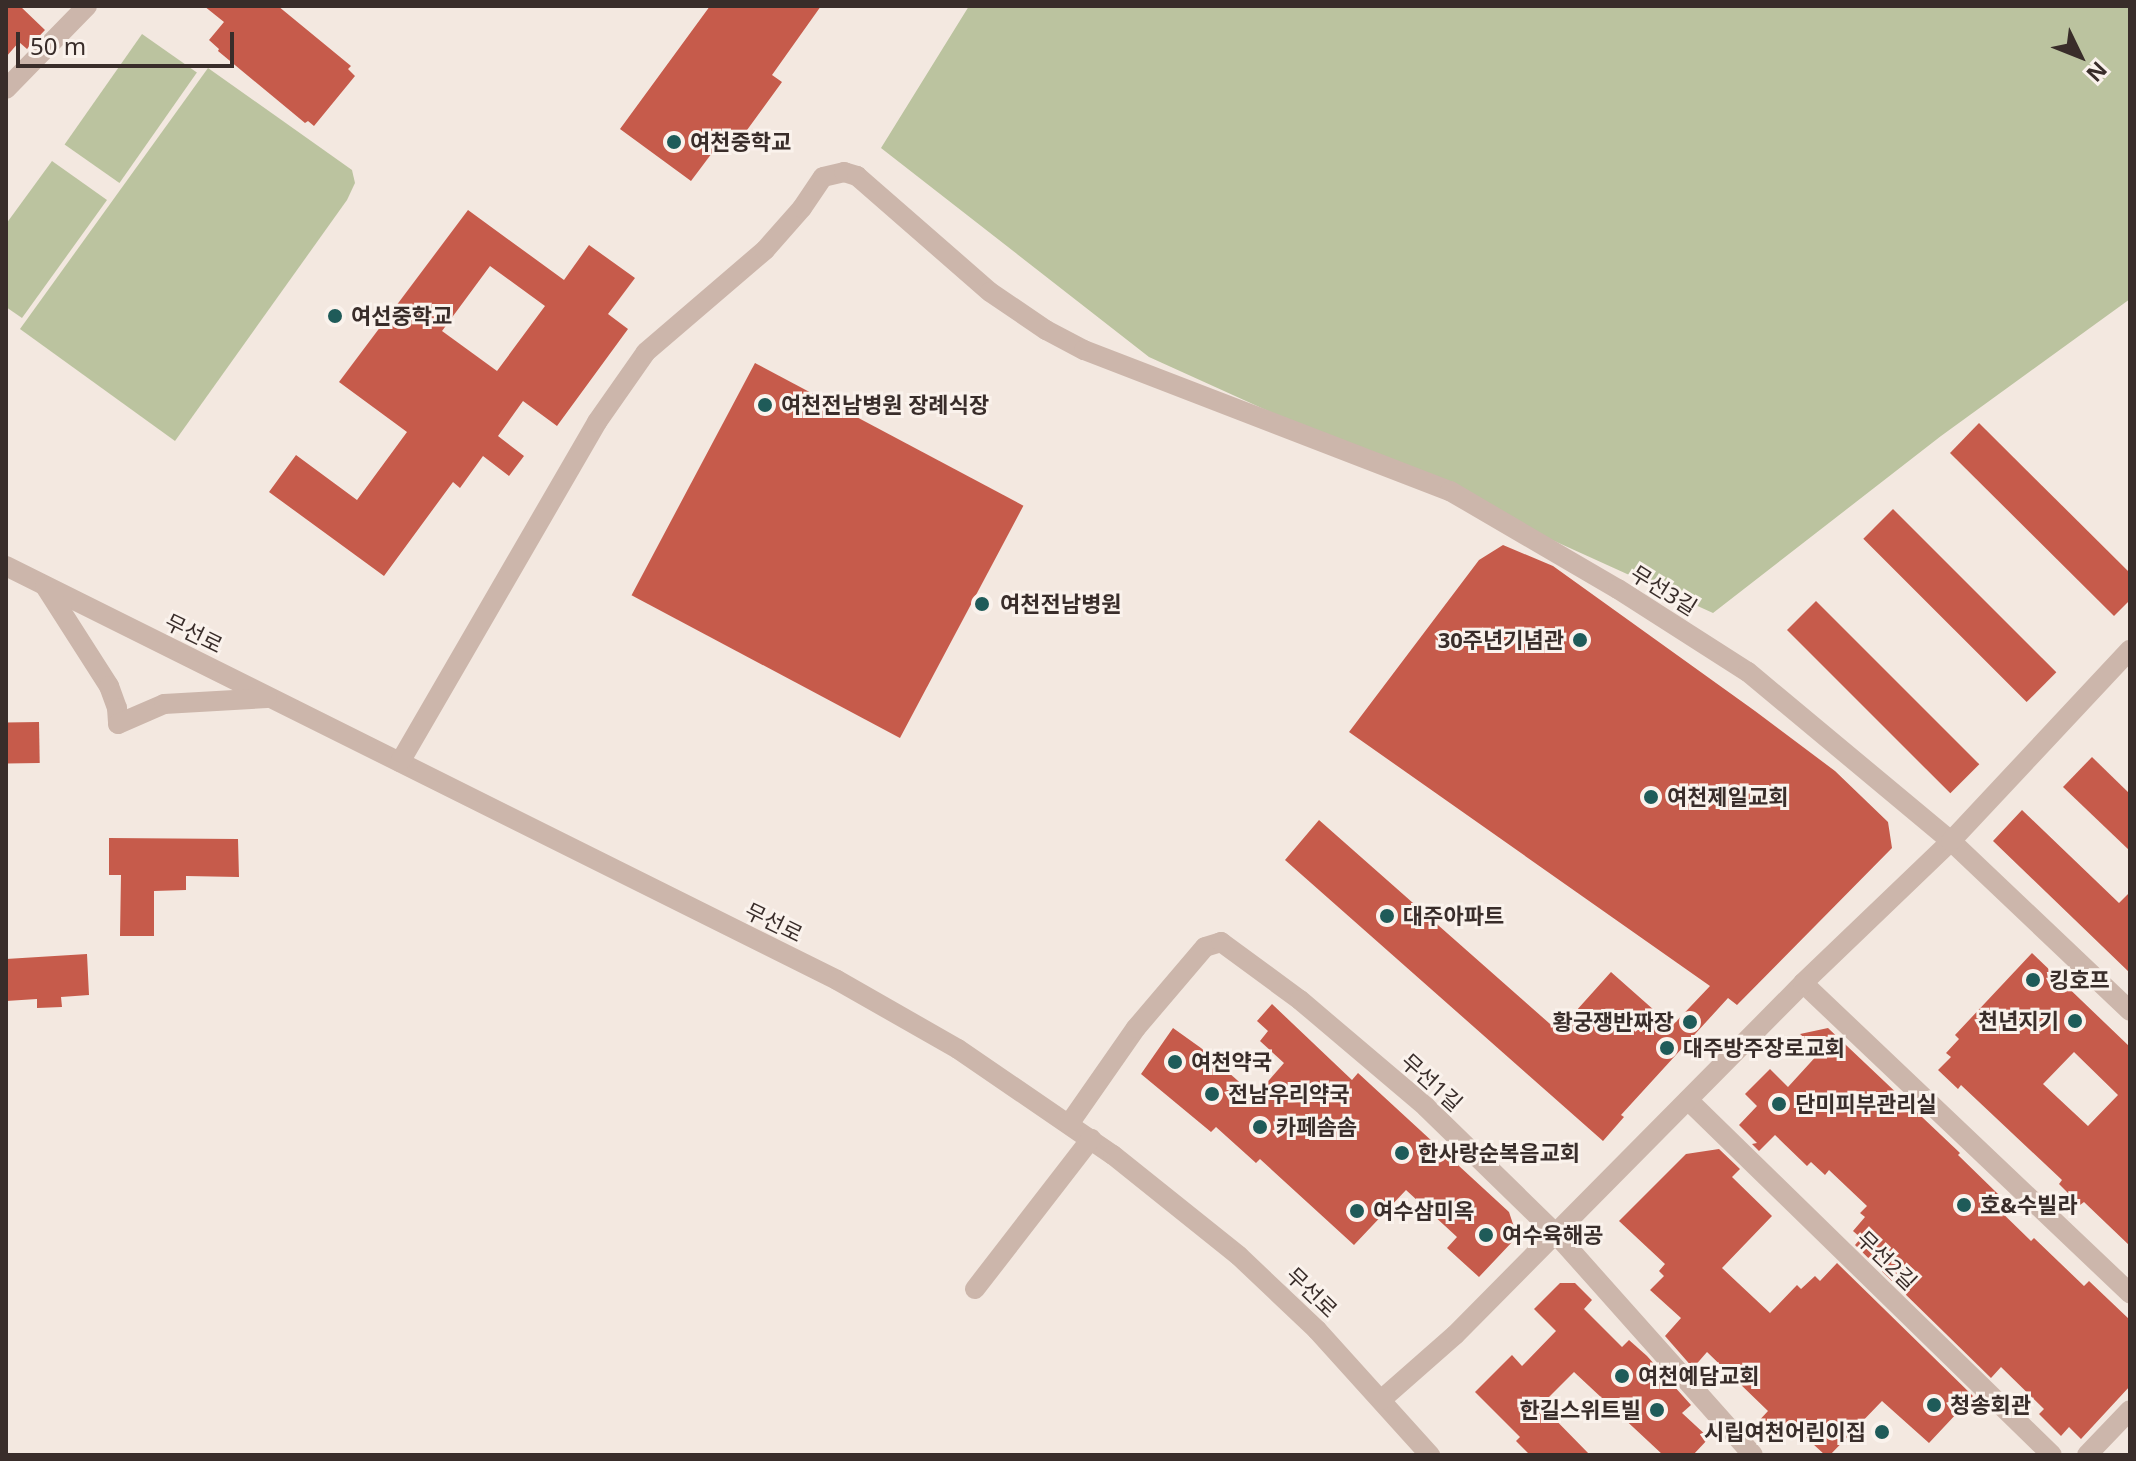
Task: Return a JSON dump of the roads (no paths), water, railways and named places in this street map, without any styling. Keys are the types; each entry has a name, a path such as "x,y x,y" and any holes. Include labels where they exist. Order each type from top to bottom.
{"street":[{"path":"6,89 87,6"},
{"name":"무선3길","path":"400,762 597,422 646,352 765,250 802,208 823,177 833,172 857,176 990,292 1046,330 1084,350 1450,491 1618,589 1748,672 1951,841 2130,1011"},
{"name":"무선로","path":"6,566 837,980 958,1049 1091,1139 1239,1256 1317,1330 1430,1455"},
{"path":"45,586 109,686 117,708 118,724 164,704 271,698"},
{"path":"1381,1400 1455,1335 1803,983 1951,841 2130,650"},
{"name":"무선1길","path":"1069,1124 1136,1028 1205,947 1221,942 1256,966 1404,1088 1556,1234 1753,1455"},
{"path":"1803,983 2130,1293"},
{"name":"무선2길","path":"1688,1100 2052,1455"},
{"path":"975,1289 1091,1139"},
{"path":"2087,1455 2130,1410"}],"place":[{"name":"여천중학교","path":"674,142"},
{"name":"여선중학교","path":"335,316"},
{"name":"여천전남병원 장례식장","path":"765,405"},
{"name":"여천전남병원","path":"982,604"},
{"name":"30주년기념관","path":"1580,640"},
{"name":"여천제일교회","path":"1651,797"},
{"name":"대주아파트","path":"1387,916"},
{"name":"킹호프","path":"2033,980"},
{"name":"천년지기","path":"2075,1021"},
{"name":"황궁쟁반짜장","path":"1690,1022"},
{"name":"대주방주장로교회","path":"1667,1048"},
{"name":"여천약국","path":"1175,1062"},
{"name":"전남우리약국","path":"1212,1094"},
{"name":"단미피부관리실","path":"1779,1104"},
{"name":"카페솜솜","path":"1260,1127"},
{"name":"한사랑순복음교회","path":"1402,1153"},
{"name":"호&수빌라","path":"1964,1205"},
{"name":"여수삼미옥","path":"1357,1211"},
{"name":"여수육해공","path":"1486,1235"},
{"name":"여천예담교회","path":"1622,1376"},
{"name":"청송회관","path":"1934,1405"},
{"name":"한길스위트빌","path":"1657,1410"},
{"name":"시립여천어린이집","path":"1882,1432"}]}
